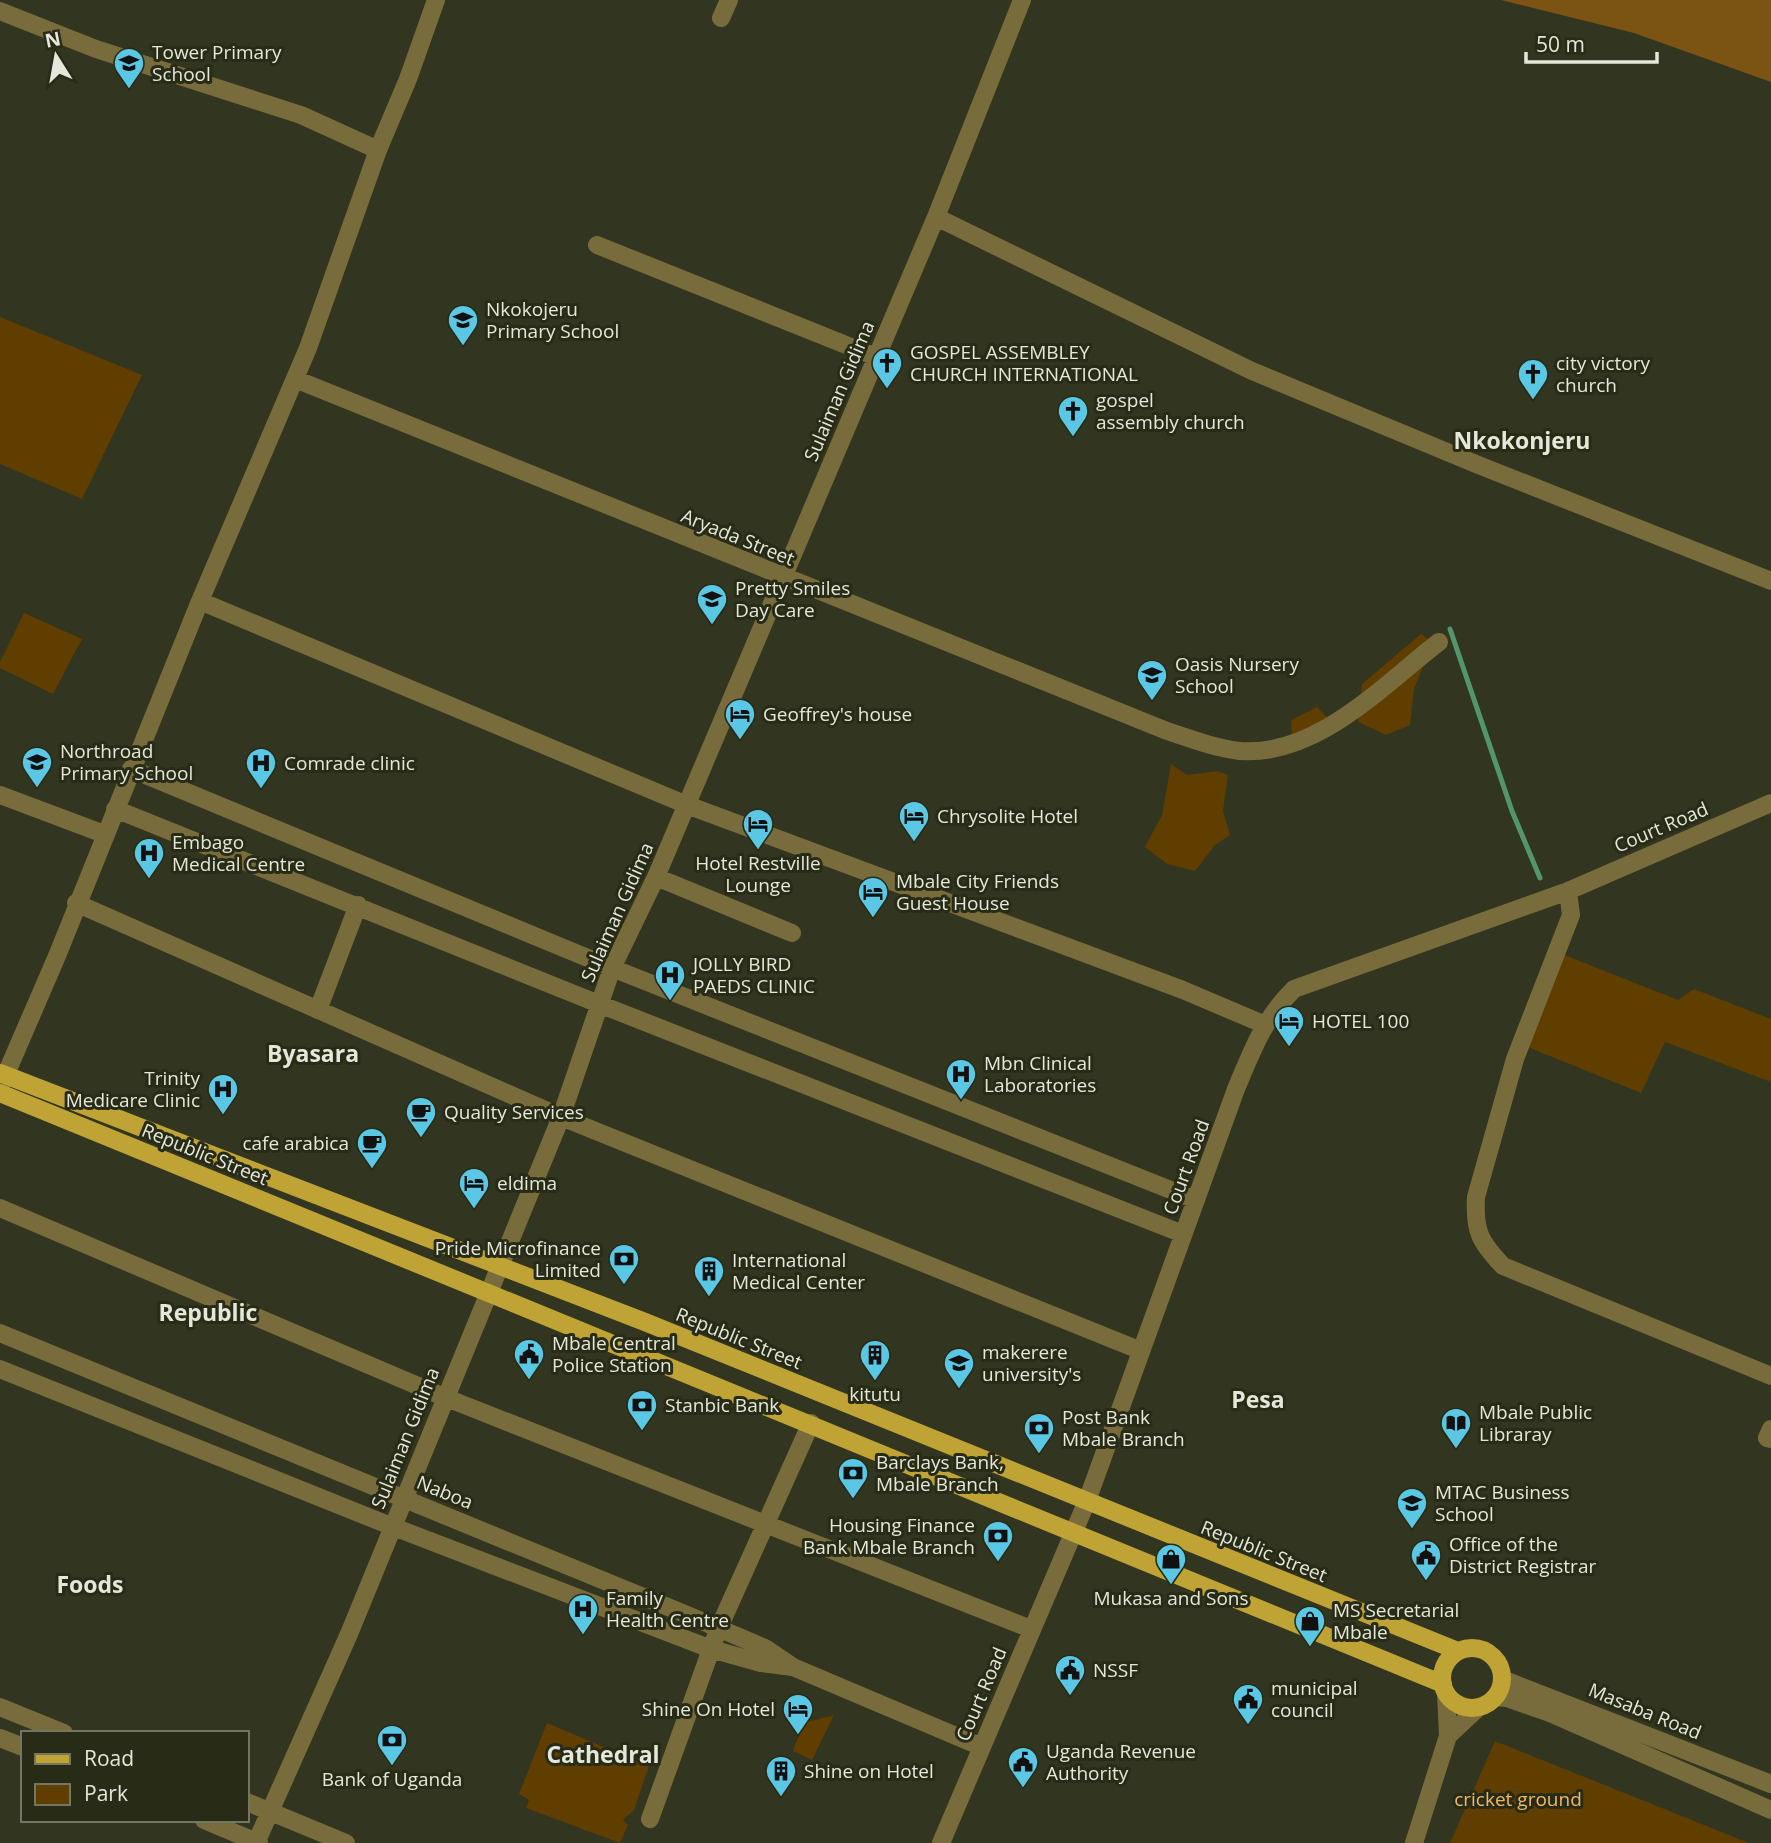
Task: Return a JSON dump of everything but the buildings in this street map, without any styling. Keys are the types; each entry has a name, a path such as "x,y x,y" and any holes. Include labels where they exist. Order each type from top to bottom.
{"main road":[{"name":"Republic Street","path":"1,1082 645,1322 1458,1651"},
{"name":"Republic Street","path":"1,1082 488,1292 811,1423 1444,1689"},
{"path":"1473,1648 1488,1652 1499,1664 1502,1679 1495,1697 1479,1707 1466,1707 1454,1702 1444,1689 1442,1671 1448,1660 1458,1651 1473,1648"}],"street":[{"path":"1,1082 295,379 436,0"},
{"path":"721,18 729,0"},
{"name":"Sulaiman Gidima","path":"257,1843 349,1634 402,1497 561,1117 612,968 656,877 936,217 1021,0"},
{"path":"0,11 96,48 301,115 378,150"},
{"path":"936,217 1252,372 1771,581"},
{"path":"597,245 876,357"},
{"name":"Aryada Street","path":"295,379 1167,731 1242,751 1268,750 1300,741 1345,715 1439,642"},
{"path":"200,601 687,805 1183,990 1263,1024"},
{"path":"131,769 612,968 1196,1200"},
{"path":"0,795 104,834"},
{"name":"Court Road","path":"941,1843 1070,1534 1087,1502 1139,1350 1236,1088 1263,1024 1294,989 1568,891 1771,803"},
{"path":"115,809 599,1004 1183,1234"},
{"path":"656,877 792,933"},
{"path":"1568,891 1571,915 1515,1059 1476,1197 1475,1217 1479,1237 1503,1266 1771,1376"},
{"path":"76,903 561,1117 1139,1350"},
{"path":"318,1010 358,905"},
{"path":"0,1208 444,1398 1031,1629"},
{"name":"Naboa","path":"0,1333 765,1648 793,1667 982,1747"},
{"name":"Naboa","path":"0,1369 391,1526 711,1649 761,1663 793,1667"},
{"path":"650,1819 718,1630 768,1525 811,1423"},
{"path":"1771,1429 1767,1438 1771,1439"},
{"name":"Masaba Road","path":"1502,1679 1771,1784"},
{"path":"1414,1843 1448,1736 1444,1689"},
{"path":"1495,1697 1507,1698 1550,1713 1771,1810"},
{"path":"0,1707 59,1731"},
{"path":"1448,1736 1479,1707"},
{"path":"0,1738 21,1746"},
{"path":"248,1802 346,1843"},
{"path":"209,1822 257,1843"}],"green space":[{"path":"0,317 142,375 82,499 0,464"},
{"path":"24,613 82,639 53,694 0,668 0,662"},
{"path":"1421,634 1433,642 1414,689 1410,725 1386,735 1358,722 1362,684"},
{"path":"1317,707 1332,722 1292,738 1291,720"},
{"path":"1171,764 1187,775 1217,771 1228,775 1223,811 1230,835 1215,845 1195,871 1167,864 1145,847 1162,815"},
{"path":"1562,954 1678,1000 1694,989 1771,1019 1771,1082 1665,1042 1641,1093 1523,1045"},
{"path":"834,1715 812,1760 793,1751 803,1723"},
{"path":"547,1723 649,1766 634,1810 623,1820 628,1825 620,1843 526,1808 529,1800 519,1794"},
{"name":"cricket ground","path":"1495,1741 1749,1843 1450,1843"}],"shaded area":[{"path":"1501,0 1771,0 1771,82 1634,33"}],"waterway":[{"path":"1450,629 1512,811 1540,878"}],"place":[{"name":"Tower Primary School","path":"129,90"},
{"name":"Nkokojeru Primary School","path":"463,347"},
{"name":"GOSPEL ASSEMBLEY CHURCH INTERNATIONAL","path":"887,390"},
{"name":"city victory church","path":"1533,401"},
{"name":"gospel assembly church","path":"1073,438"},
{"name":"Pretty Smiles Day Care","path":"712,626"},
{"name":"Oasis Nursery School","path":"1152,702"},
{"name":"Geoffrey's house","path":"740,741"},
{"name":"Northroad Primary School","path":"37,789"},
{"name":"Comrade clinic","path":"261,790"},
{"name":"Chrysolite Hotel","path":"914,843"},
{"name":"Hotel Restville Lounge","path":"758,851"},
{"name":"Embago Medical Centre","path":"149,880"},
{"name":"Mbale City Friends Guest House","path":"873,919"},
{"name":"JOLLY BIRD PAEDS CLINIC","path":"670,1002"},
{"name":"HOTEL 100","path":"1289,1048"},
{"name":"Mbn Clinical Laboratories","path":"961,1101"},
{"name":"Trinity Medicare Clinic","path":"223,1116"},
{"name":"Quality Services","path":"421,1139"},
{"name":"cafe arabica","path":"372,1170"},
{"name":"eldima","path":"474,1210"},
{"name":"Pride Microfinance Limited","path":"624,1286"},
{"name":"International Medical Center","path":"709,1298"},
{"name":"Mbale Central Police Station","path":"529,1381"},
{"name":"kitutu","path":"875,1382"},
{"name":"makerere university's","path":"959,1390"},
{"name":"Stanbic Bank","path":"642,1432"},
{"name":"Mbale Public Libraray","path":"1456,1450"},
{"name":"Post Bank Mbale Branch","path":"1039,1455"},
{"name":"Barclays Bank, Mbale Branch","path":"853,1500"},
{"name":"MTAC Business School","path":"1412,1530"},
{"name":"Housing Finance Bank Mbale Branch","path":"998,1563"},
{"name":"Office of the District Registrar","path":"1426,1582"},
{"name":"Mukasa and Sons","path":"1171,1586"},
{"name":"Family Health Centre","path":"583,1636"},
{"name":"MS Secretarial Mbale","path":"1310,1648"},
{"name":"NSSF","path":"1070,1697"},
{"name":"municipal council","path":"1248,1726"},
{"name":"Shine On Hotel","path":"798,1736"},
{"name":"Bank of Uganda","path":"392,1767"},
{"name":"Uganda Revenue Authority","path":"1023,1789"},
{"name":"Shine on Hotel","path":"781,1798"}],"district":[{"name":"Nkokonjeru","path":"1522,441"},
{"name":"Byasara","path":"313,1054"},
{"name":"Republic","path":"208,1313"},
{"name":"Pesa","path":"1258,1400"},
{"name":"Foods","path":"90,1585"},
{"name":"Cathedral","path":"603,1755"}]}
